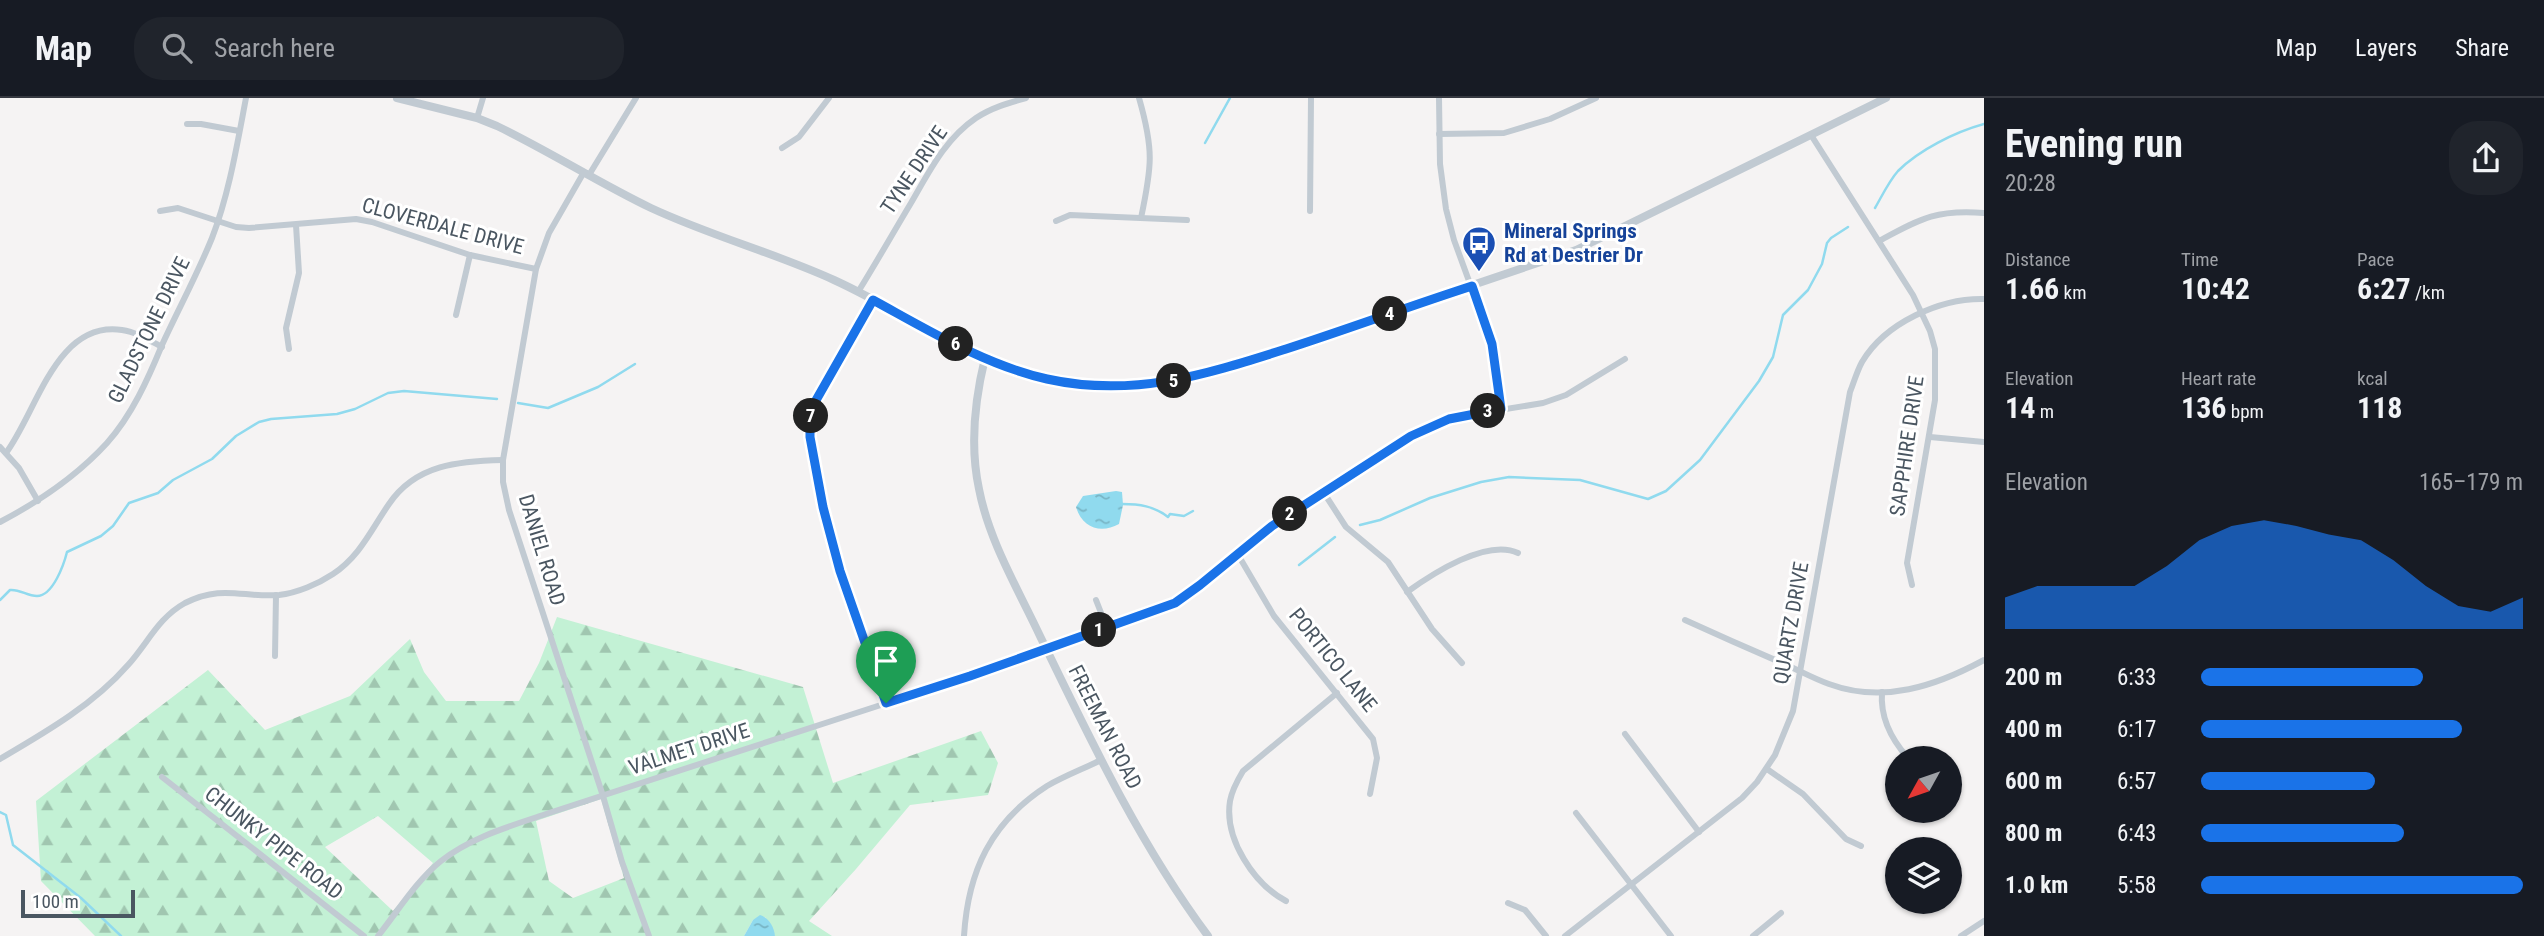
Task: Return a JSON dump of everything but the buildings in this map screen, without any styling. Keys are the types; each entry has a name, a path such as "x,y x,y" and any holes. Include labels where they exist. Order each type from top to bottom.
{"street":[{"name":"GLADSTONE DRIVE","path":"0,522 60,486 109,440 136,400 204,256 217,221 246,98"},
{"path":"397,98 477,118 522,138 666,214 806,268 985,358 1045,378 1088,386 1122,387 1167,382 1224,369 1576,250 1886,98"},
{"path":"477,118 482,98"},
{"name":"DANIEL ROAD","path":"636,98 557,215 536,269 503,460 503,482 509,510 622,862 649,936"},
{"path":"782,148 799,137 829,98"},
{"name":"TYNE DRIVE","path":"858,292 927,175 951,141 984,113 997,106 1026,98"},
{"path":"1139,98 1151,153 1141,218"},
{"path":"1310,211 1311,98"},
{"path":"1439,98 1440,164 1446,209 1454,240 1492,344 1501,409"},
{"path":"1439,134 1504,133 1550,119 1596,98"},
{"path":"187,124 240,131"},
{"name":"SAPPHIRE DRIVE","path":"1811,135 1923,313 1935,349 1935,400 1907,563 1912,585"},
{"name":"CLOVERDALE DRIVE","path":"160,211 178,208 236,227 249,228 340,219 372,222 470,255 536,269"},
{"path":"1879,241 1919,220 1939,213 1984,213"},
{"path":"1056,221 1070,215 1187,220"},
{"path":"289,349 286,328 299,273 296,225"},
{"path":"456,315 470,255"},
{"name":"QUARTZ DRIVE","path":"1565,936 1742,798 1767,769 1790,723 1850,393 1863,362 1882,338 1923,313 1957,300 1984,299"},
{"path":"873,300 815,402 810,437 823,507 840,571 886,703"},
{"path":"6,453 19,437 57,362 80,339 93,333 120,330 137,334 162,347"},
{"name":"FREEMAN ROAD","path":"985,358 980,378 975,432 978,487 1000,553 1145,845 1208,936"},
{"name":"VALMET DRIVE","path":"378,936 427,874 449,855 481,838 1046,649 1175,603 1272,526 1411,436 1435,424 1566,395 1625,359"},
{"path":"1930,438 1984,442"},
{"path":"0,447 38,500"},
{"path":"0,759 74,714 128,666 158,624 183,605 205,595 221,593 276,595 320,581 347,564 367,541 390,502 412,481 442,465 466,460 503,460"},
{"path":"1324,493 1346,527 1383,557 1442,643 1462,663"},
{"path":"1407,592 1446,566 1463,559 1502,550 1518,553"},
{"name":"PORTICO LANE","path":"1237,553 1266,604 1366,728 1376,746 1377,758 1370,794"},
{"path":"275,656 276,595"},
{"path":"1096,600 1107,628"},
{"path":"1685,620 1843,688 1882,692 1905,691 1936,683 1984,660"},
{"path":"1882,692 1881,706 1890,733 1899,746"},
{"path":"1286,901 1271,893 1241,853 1232,835 1230,800 1243,771 1259,755 1337,693"},
{"path":"1625,734 1699,832"},
{"path":"964,936 965,916 974,876 998,830 1026,801 1049,785 1101,760"},
{"path":"1767,769 1803,794 1846,839 1861,846"},
{"name":"CHUNKY PIPE ROAD","path":"162,777 364,936"},
{"path":"1576,813 1671,936"},
{"path":"1508,903 1525,910 1546,936"},
{"path":"1754,936 1781,913"},
{"path":"1961,936 1984,922"}],"green space":[{"path":"557,617 803,687 833,783 981,731 998,763 988,795 910,805 809,921 832,936 775,936 765,917 753,920 744,936 95,936 41,881 36,801 208,670 265,730 350,696 410,639 424,672 446,701 519,701 539,663","holes":["601,799 624,878 573,898 549,881 536,821","378,816 433,863 393,911 325,847"]}],"water":[{"path":"1122,492 1123,505 1119,524 1099,529 1083,520 1076,507 1083,496"},
{"path":"760,915 770,923 775,936 744,936 753,920"}],"waterway":[{"path":"1205,143 1230,98"},
{"path":"1875,208 1898,171 1916,156 1961,132 1984,124"},
{"path":"1360,525 1380,520 1430,498 1481,482 1509,477 1580,480 1648,499 1666,491 1700,460 1759,381 1773,357 1783,315 1808,290 1822,264 1827,243 1848,227"},
{"path":"518,403 548,408 598,387 635,364"},
{"path":"0,600 10,590 33,596 43,595 57,578 67,552 101,536 113,526 129,503 158,493 173,480 212,459 236,436 259,422 337,414 355,409 388,393 404,391 497,399"},
{"path":"1122,504 1146,506 1168,517 1170,514 1184,516 1193,511"},
{"path":"1299,565 1335,537"},
{"path":"0,812 6,815 13,845 81,898 121,936"}],"place":[{"name":"Mineral Springs Rd at Destrier Dr","path":"1479,273"}],"route":[{"path":"1472,286 1492,344 1501,409 1449,419 1411,436 1272,526 1175,603 886,703 840,571 823,507 810,437 815,402 873,300 960,346 1019,371 1088,386 1122,387 1167,382 1224,369 1472,286"}]}
